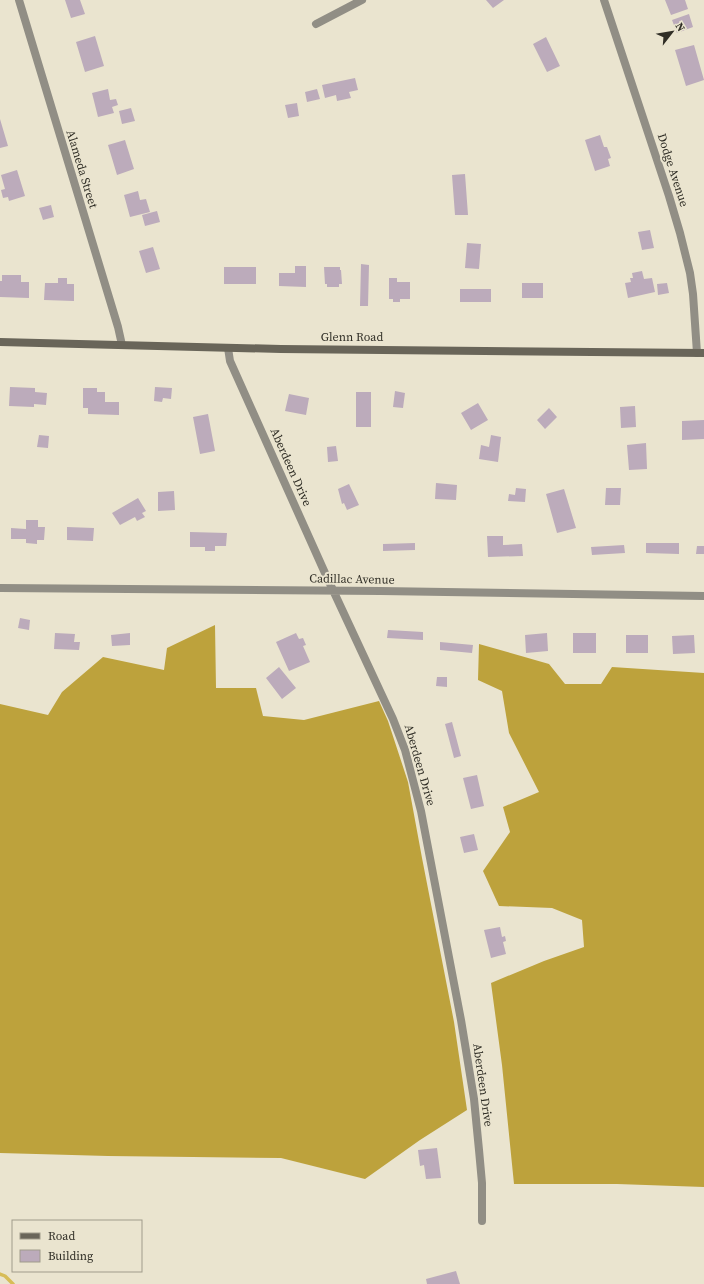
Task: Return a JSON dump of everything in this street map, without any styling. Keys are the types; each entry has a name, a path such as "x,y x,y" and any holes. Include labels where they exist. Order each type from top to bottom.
{"street":[{"name":"Alameda Street","path":"19,0 122,345"},
{"path":"316,24 362,0"},
{"name":"Dodge Avenue","path":"604,0 665,182 680,233 693,294 700,353"},
{"name":"Glenn Road","path":"0,342 228,348 700,353"},
{"name":"Aberdeen Drive","path":"228,348 230,361 333,591 393,719 405,750 421,811 461,1020 474,1099 482,1183 482,1221"},
{"name":"Cadillac Avenue","path":"0,588 704,596"}],"shaded area":[{"path":"215,625 216,688 256,688 263,716 304,720 379,701 388,721 408,782 454,1022 467,1110 420,1140 365,1179 281,1158 0,1153 0,704 48,715 62,692 103,657 164,670 167,648"},
{"path":"479,644 549,664 565,684 601,684 612,667 704,673 704,1187 617,1184 514,1184 502,1065 491,983 544,961 584,947 582,920 552,908 499,906 483,871 510,832 503,807 539,792 509,733 502,691 478,680"}],"building":[{"path":"65,0 80,0 85,14 71,18"},
{"path":"486,0 504,0 493,8"},
{"path":"665,0 685,0 688,9 671,15"},
{"path":"689,14 693,27 677,33 672,20"},
{"path":"95,36 104,66 85,72 76,42"},
{"path":"546,37 560,66 547,72 533,44"},
{"path":"694,45 704,80 686,86 675,50"},
{"path":"355,78 358,90 349,92 351,98 337,101 336,95 325,98 322,85"},
{"path":"108,89 110,100 116,99 118,105 112,107 114,113 98,117 92,93"},
{"path":"317,89 320,99 307,102 305,92"},
{"path":"297,103 299,116 288,118 285,105"},
{"path":"131,108 135,121 122,124 119,111"},
{"path":"0,119 8,146 0,148"},
{"path":"600,135 604,147 607,147 611,158 608,159 610,166 595,171 585,140"},
{"path":"125,140 134,169 117,175 108,145"},
{"path":"17,170 25,196 9,201 8,197 3,198 1,190 5,189 1,175"},
{"path":"465,174 468,215 455,215 452,175"},
{"path":"138,191 140,200 146,199 150,212 130,217 124,195"},
{"path":"51,205 54,217 43,220 39,208"},
{"path":"157,211 160,222 145,226 142,215"},
{"path":"650,230 654,248 642,250 638,232"},
{"path":"467,243 481,244 479,269 465,268"},
{"path":"153,247 160,269 146,273 139,251"},
{"path":"361,264 369,265 368,306 360,306"},
{"path":"295,266 306,266 306,287 279,286 279,273 295,273"},
{"path":"224,267 256,267 256,284 224,284"},
{"path":"324,267 340,267 342,284 339,284 339,287 327,287 327,284 325,284"},
{"path":"642,271 644,279 652,278 655,292 628,298 625,283 631,282 630,278 633,278 632,273"},
{"path":"2,275 21,275 21,282 29,282 29,298 0,297 0,281 2,281"},
{"path":"58,278 67,278 67,284 74,284 74,301 44,300 45,283 58,283"},
{"path":"389,278 397,278 397,282 410,282 410,299 400,299 400,302 393,302 393,299 389,299"},
{"path":"522,283 543,283 543,298 522,298"},
{"path":"667,283 669,293 658,295 657,284"},
{"path":"460,289 491,289 491,302 460,302"},
{"path":"10,387 35,388 35,392 47,393 46,405 34,404 34,407 9,406"},
{"path":"155,387 172,388 171,399 163,398 162,402 154,401"},
{"path":"83,388 97,388 97,392 105,392 105,402 119,402 119,415 88,414 88,408 83,408"},
{"path":"395,391 405,393 403,408 393,407"},
{"path":"356,392 371,392 371,427 356,427"},
{"path":"289,394 309,398 306,415 285,411"},
{"path":"478,403 488,420 471,430 461,413"},
{"path":"635,406 636,427 621,428 620,407"},
{"path":"549,408 557,417 545,429 537,420"},
{"path":"208,414 215,451 200,454 193,417"},
{"path":"704,420 704,439 682,440 682,421"},
{"path":"39,435 49,436 48,448 37,447"},
{"path":"491,435 501,437 498,462 479,459 481,445 489,447"},
{"path":"646,443 647,469 629,470 627,445"},
{"path":"336,446 338,461 328,462 327,447"},
{"path":"436,483 457,485 456,500 435,499"},
{"path":"349,484 359,505 347,510 344,503 342,504 338,489"},
{"path":"516,488 526,489 525,502 508,501 509,494 515,495"},
{"path":"606,488 621,488 620,505 605,505"},
{"path":"564,489 576,528 557,533 546,494"},
{"path":"174,491 175,510 158,511 158,492"},
{"path":"138,498 146,511 142,513 145,517 137,521 135,517 120,525 112,513"},
{"path":"26,520 38,520 38,527 45,527 44,540 37,540 37,544 26,543 26,539 11,539 11,528 26,529"},
{"path":"67,527 94,528 93,541 67,540"},
{"path":"190,532 227,533 226,546 215,546 215,551 205,551 205,547 190,547"},
{"path":"487,536 503,536 503,545 522,544 523,556 488,557"},
{"path":"415,543 415,550 383,551 383,544"},
{"path":"646,543 679,543 679,554 646,553"},
{"path":"624,545 625,553 592,555 591,547"},
{"path":"697,546 704,546 704,554 696,554"},
{"path":"20,618 30,620 29,630 18,628"},
{"path":"388,630 423,632 423,640 387,638"},
{"path":"55,633 75,634 74,642 80,642 79,650 54,649"},
{"path":"130,633 130,645 112,646 111,635"},
{"path":"296,633 299,639 303,638 306,645 303,646 310,662 289,671 276,642"},
{"path":"547,633 548,651 526,653 525,635"},
{"path":"573,633 596,633 596,653 573,653"},
{"path":"626,635 648,635 648,653 626,653"},
{"path":"694,635 695,653 673,654 672,636"},
{"path":"440,642 473,645 472,653 440,650"},
{"path":"279,667 296,688 282,699 266,678"},
{"path":"437,677 447,677 447,687 436,686"},
{"path":"452,722 461,756 454,758 445,724"},
{"path":"477,775 484,806 471,809 463,778"},
{"path":"474,834 478,850 464,853 460,837"},
{"path":"500,927 502,937 505,936 506,941 503,942 506,954 491,958 484,930"},
{"path":"437,1148 441,1178 426,1179 424,1165 420,1166 418,1150"},
{"path":"456,1271 460,1284 427,1284 426,1279"}],"waterway":[{"path":"0,1274 5,1276 13,1284"}]}
